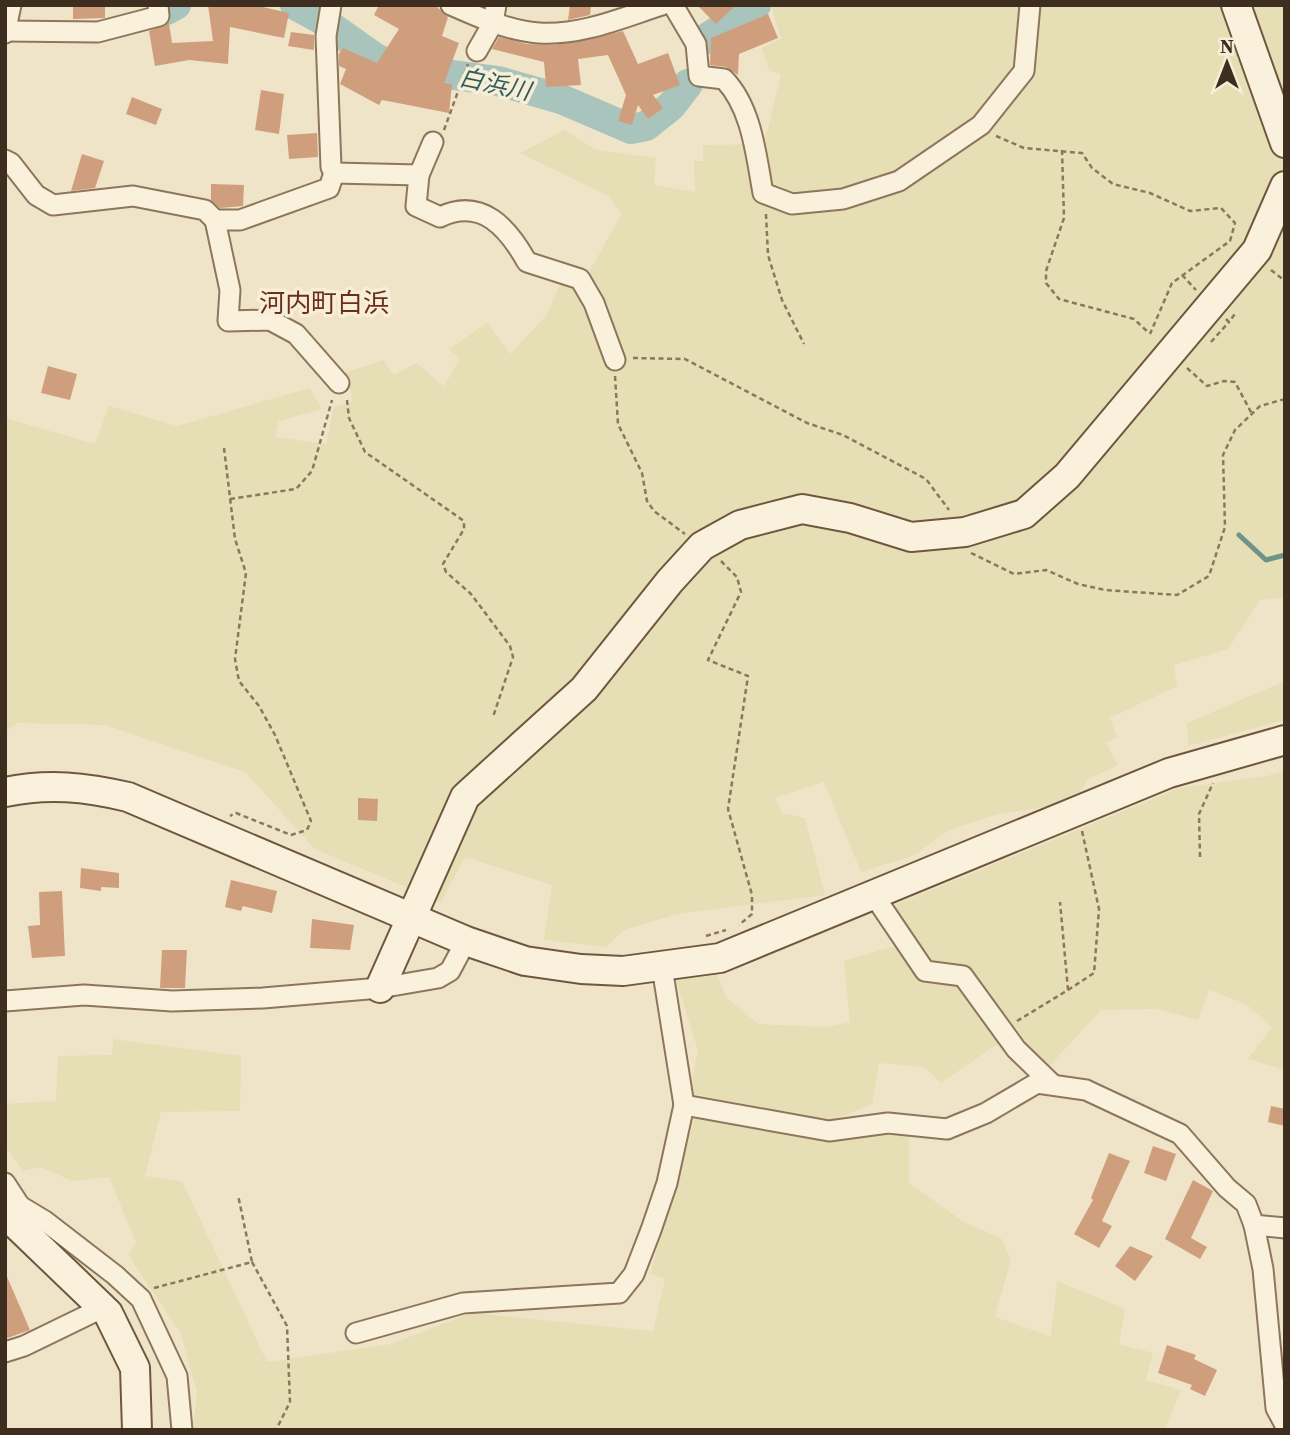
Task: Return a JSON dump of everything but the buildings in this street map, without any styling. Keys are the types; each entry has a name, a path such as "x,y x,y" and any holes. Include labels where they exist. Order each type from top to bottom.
{"street":[{"path":"10,5 6,32 98,32 159,16 158,5"},
{"path":"451,5 494,14 539,33 591,28 662,5"},
{"path":"673,5 696,44 699,76 724,79 737,92 750,127 763,194 792,204 843,199 900,181 981,125 1024,71 1030,5"},
{"path":"1236,5 1285,143"},
{"path":"472,59 494,14"},
{"path":"215,220 240,220 329,188 334,173 331,167 328,17"},
{"path":"433,142 419,175 416,206 440,217 452,211 491,216 512,234 527,262 580,279 594,303 615,360"},
{"path":"5,160 36,195 53,205 133,196 205,210 215,220 230,290 228,321 270,320 296,334 339,383"},
{"path":"334,173 419,175"},
{"path":"380,988 465,797 522,742 584,689 670,581 702,546 740,525 802,509 850,518 911,537 964,532 1024,514 1067,476 1257,250 1285,186"},
{"path":"5,792 36,785 80,786 128,797 466,941 525,961 581,969 623,971 720,958 875,897 1169,773 1285,740"},
{"path":"875,897 925,971 963,976 1016,1049 1051,1083"},
{"path":"5,1001 84,995 172,1001 263,998 380,988 438,978 450,971 466,941"},
{"path":"356,1333 463,1303 619,1293 634,1274 651,1230 667,1183 684,1105 662,967"},
{"path":"684,1105 829,1131 888,1123 947,1129 986,1113 1037,1083 1051,1083 1086,1090 1180,1133 1246,1204 1254,1225 1263,1269 1276,1408 1281,1425"},
{"path":"5,1183 12,1213 108,1312 135,1368 137,1430"},
{"path":"12,1213 45,1221 141,1299 177,1376 182,1430"},
{"path":"1254,1225 1285,1228"},
{"path":"5,1352 24,1346 96,1311 100,1304"}],"path":[{"path":"433,142 442,136 472,59"},
{"path":"981,125 1000,140 1024,148 1062,149 1082,153 1092,168 1113,184 1150,193 1190,211 1221,208 1235,223 1230,241 1172,283 1150,334 1134,319 1059,299 1046,283 1046,271 1064,218 1062,149"},
{"path":"763,194 768,255 782,300 804,344"},
{"path":"1267,267 1285,281"},
{"path":"1170,353 1207,386 1224,381 1235,382 1252,414"},
{"path":"702,937 737,926 752,914 752,895 728,809 748,676 708,660 741,592 737,577 728,566 654,511 647,501 642,473 618,424 615,360 685,359 807,423 843,435 926,479 964,532 972,555 1014,574 1046,570 1078,584 1105,590 1177,595 1209,576 1225,527 1223,455 1235,430 1260,406 1285,399"},
{"path":"230,499 296,489 312,471 327,411 339,383 346,391 349,418 365,452 464,521 464,529 443,564 446,572 471,594 510,646 513,656 492,717"},
{"path":"222,835 230,816 236,813 291,835 307,830 311,821 275,735 239,681 235,659 246,573 235,539 224,447"},
{"path":"1200,857 1199,814 1227,755"},
{"path":"1003,1030 1094,973 1099,909 1077,811"},
{"path":"1060,902 1068,990"},
{"path":"238,1195 252,1262 287,1326 290,1402 276,1430"},
{"path":"134,1293 252,1262"}],"shaded area":[{"path":"771,5 1285,5 1285,598 1260,600 1228,649 1174,665 1177,686 1110,718 1117,737 1106,743 1118,765 1088,779 1081,791 1045,807 998,814 949,830 915,855 861,872 824,782 775,798 782,813 805,818 825,895 677,914 624,930 606,947 544,940 552,885 465,857 441,902 315,849 245,772 105,725 17,723 5,732 5,418 95,444 109,406 177,426 310,388 322,409 279,421 275,437 326,444 334,407 352,402 351,390 341,374 384,360 394,375 416,363 444,386 460,359 449,349 487,323 510,354 546,316 562,280 578,292 622,213 608,196 520,153 565,130 596,150 656,158 654,185 695,192 694,161 703,161 703,145 764,144 781,74 769,71 762,48 781,39"},
{"path":"1285,681 1285,720 1188,746 1187,723"},
{"path":"1285,771 1285,1070 1248,1059 1272,1027 1246,1004 1209,990 1198,1020 1157,1009 1101,1010 1045,1071 1024,1043 999,1043 941,1083 925,1067 879,1063 872,1104 830,1121 694,1094 692,1079 698,1051 676,980 715,968 726,997 758,1024 828,1027 850,1022 844,961 911,941 892,906 1180,788"},
{"path":"113,1039 241,1056 240,1111 161,1112 145,1176 182,1181 267,1362 391,1344 472,1313 653,1331 665,1279 650,1274 695,1117 909,1134 909,1183 964,1222 1001,1238 1011,1259 995,1317 1051,1336 1057,1281 1125,1309 1119,1344 1153,1353 1146,1380 1181,1390 1165,1430 193,1430 197,1393 181,1334 128,1255 136,1243 109,1177 72,1181 41,1167 23,1171 5,1146 5,1104 56,1101 58,1056 112,1055"}],"waterway":[{"name":"白浜川","path":"167,10 176,5"},
{"name":"白浜川","path":"295,5 393,67 498,81 561,99 631,129 646,126 671,106 688,84"},
{"name":"白浜川","path":"704,40 756,5"},
{"path":"1239,535 1266,560 1285,555"}],"district":[{"name":"河内町白浜","path":"324,303"}]}
